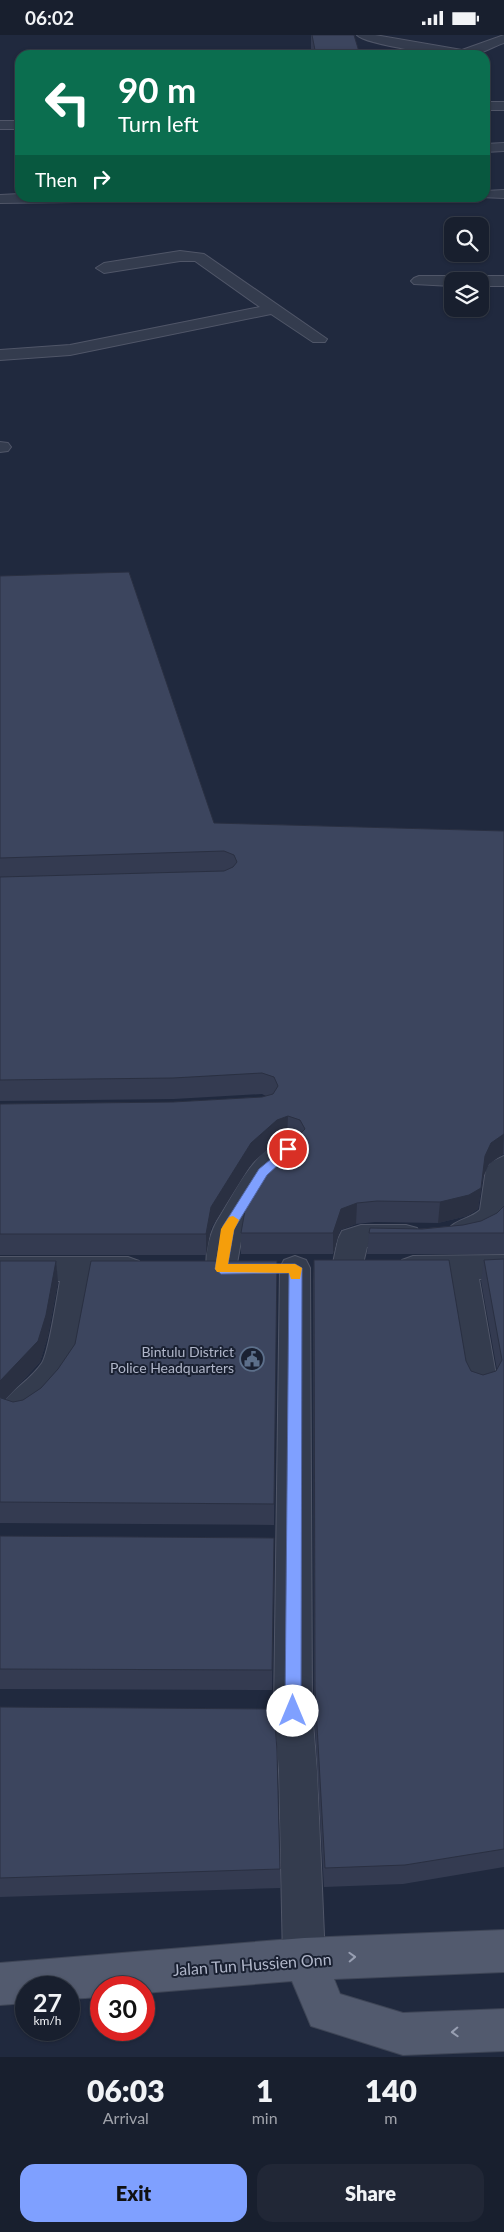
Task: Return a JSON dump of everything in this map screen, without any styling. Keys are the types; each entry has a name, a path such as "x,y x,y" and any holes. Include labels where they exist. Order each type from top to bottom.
{"main road":[{"name":"Jalan Tun Hussien Onn","path":"0,1984 304,1959 504,1951"},
{"path":"304,1959 326,2011 403,2034 504,2030"}],"street":[{"path":"364,35 383,41 440,50"},
{"path":"476,50 504,39"},
{"path":"490,106 504,106"},
{"path":"490,117 504,117"},
{"path":"0,125 15,125"},
{"path":"490,138 504,138"},
{"path":"490,148 504,147"},
{"path":"490,195 504,195"},
{"path":"0,199 15,199"},
{"path":"104,268 180,256 198,257 319,339"},
{"path":"419,281 444,281"},
{"path":"489,281 504,281"},
{"path":"0,355 70,350 274,309"},
{"path":"288,1149 263,1172 228,1229 245,1269 280,1541 278,1710 298,1771 304,1959"},
{"path":"369,1268 353,1239 361,1236 459,1234 486,1222 494,1214 500,1202 501,1169 504,1167"},
{"path":"462,1267 481,1381"},
{"path":"245,1269 504,1267"},
{"path":"0,1269 154,1269"},
{"path":"17,1408 45,1384 59,1364 78,1269"}],"building":[{"path":"312,35 354,35 358,50 315,50"},
{"path":"129,572 214,823 504,831 504,1134 491,1143 485,1156 481,1188 469,1195 440,1202 377,1201 357,1203 341,1209 333,1233 241,1233 245,1210 275,1159 305,1129 300,1120 288,1116 277,1120 251,1143 211,1207 206,1234 0,1234 0,1104 173,1102 262,1097 273,1094 278,1086 274,1077 262,1073 173,1078 0,1080 0,877 224,871 233,867 237,862 234,855 224,851 0,858 0,576"},
{"path":"504,1206 504,1233 369,1233 370,1228 422,1229 463,1225 481,1221 497,1213"},
{"path":"504,1259 504,1849 405,1865 325,1868 315,1690 314,1260 449,1260 466,1361 471,1371 483,1375 496,1371 502,1360 484,1260"},
{"path":"0,1261 56,1261 46,1315 38,1341 0,1381"},
{"path":"91,1261 277,1261 274,1504 0,1502 0,1395 1,1398 13,1402 23,1400 41,1388 58,1369 75,1344"},
{"path":"0,1536 274,1538 272,1670 0,1669"},
{"path":"0,1707 274,1709 280,1869 0,1878"}],"slow traffic":[{"path":"233,1220 228,1229 221,1269 295,1268 295,1275"}],"place":[{"name":"Bintulu District Police Headquarters","path":"252,1359"}],"route":[{"path":"288,1149 263,1172 228,1229 221,1269 295,1268 293,1711"}]}
